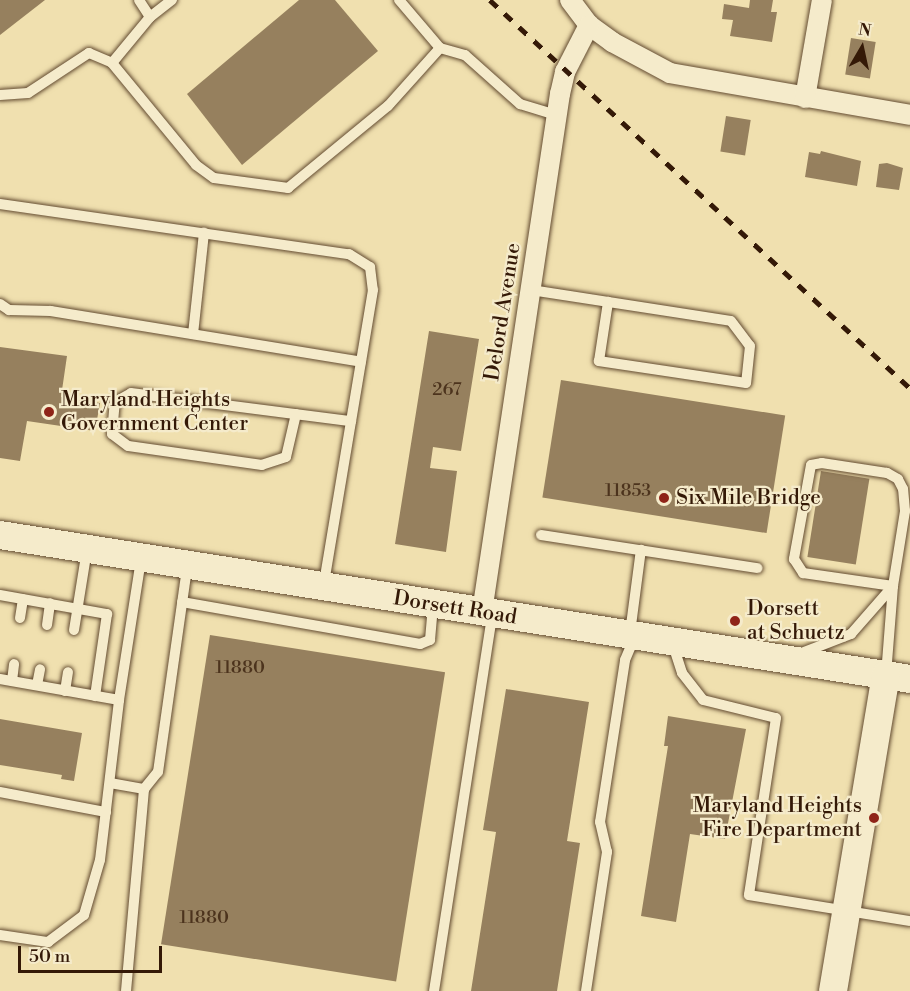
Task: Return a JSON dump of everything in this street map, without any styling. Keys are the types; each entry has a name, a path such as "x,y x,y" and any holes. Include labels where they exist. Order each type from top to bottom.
{"main road":[{"name":"Dorsett Road","path":"0,536 898,677"},
{"path":"833,991 847,913 898,677"}],"street":[{"path":"570,0 589,25 632,55 670,73 910,115"},
{"path":"805,98 822,0"},
{"name":"Delord Avenue","path":"487,613 556,115 565,72 589,25"}],"lane":[{"path":"139,0 150,17"},
{"path":"112,63 150,17 172,0"},
{"path":"399,0 440,48 465,55 520,104 556,115"},
{"path":"0,95 28,93 89,53 112,63 196,165 214,178 288,188 388,106 440,48"},
{"path":"0,204 349,254 370,267 373,290 324,587"},
{"path":"193,334 204,233"},
{"path":"531,290 731,321 750,346 746,383 599,361 608,302"},
{"path":"0,304 9,310 51,311 361,362"},
{"path":"296,414 286,457 262,465 128,446 112,434 115,402 131,393 296,414 351,421"},
{"path":"893,586 802,573 796,567 794,559 811,465 822,463 887,473 898,479 903,489 905,511 893,586 898,677"},
{"path":"542,535 758,568"},
{"path":"74,630 87,549"},
{"path":"586,991 608,852 600,822 625,660 632,636 641,550"},
{"path":"0,935 48,942 84,915 100,860 119,700 142,558"},
{"path":"126,991 144,789 158,772 187,565"},
{"path":"785,659 851,634 893,586"},
{"path":"0,595 79,607 107,614 94,696"},
{"path":"20,618 23,598"},
{"path":"182,602 420,644 430,640 433,604"},
{"path":"47,625 50,603"},
{"path":"434,991 487,613"},
{"path":"672,642 682,673 703,700 776,718 749,895 847,913 910,921"},
{"path":"12,681 14,664"},
{"path":"37,685 40,669"},
{"path":"65,690 68,672"},
{"path":"0,679 119,700"},
{"path":"110,783 144,789"},
{"path":"0,792 106,812"}],"building":[{"path":"0,0 45,0 0,35"},
{"path":"299,0 335,0 378,51 242,165 187,94"},
{"path":"750,0 773,0 771,12 777,12 772,42 730,36 733,20 722,19 724,4 749,8"},
{"path":"851,38 876,42 870,78 845,75"},
{"path":"726,116 751,120 745,155 720,152"},
{"path":"821,151 861,161 857,186 805,177 809,152 820,154"},
{"path":"887,163 903,168 899,190 876,187 879,164"},
{"path":"429,331 479,339 461,451 433,447 430,468 457,471 446,552 395,544"},
{"name":"Maryland Heights Government Center","path":"0,347 67,356 61,397 100,403 95,431 27,421 20,461 0,458"},
{"path":"561,380 785,416 767,533 542,498"},
{"path":"821,471 869,479 856,565 807,557"},
{"path":"210,635 445,672 396,981 161,944"},
{"path":"506,689 589,702 567,841 580,843 557,991 471,991 496,832 483,830"},
{"path":"668,716 746,729 725,839 690,834 676,922 641,916 668,746 664,746"},
{"path":"0,719 82,733 74,781 61,779 62,775 0,765"}],"railway":[{"path":"490,0 910,388"}],"place":[{"name":"Maryland Heights Government Center","path":"49,412"},
{"name":"Six Mile Bridge","path":"664,498"},
{"name":"Dorsett at Schuetz","path":"735,621"},
{"name":"Maryland Heights Fire Department","path":"874,818"}]}
